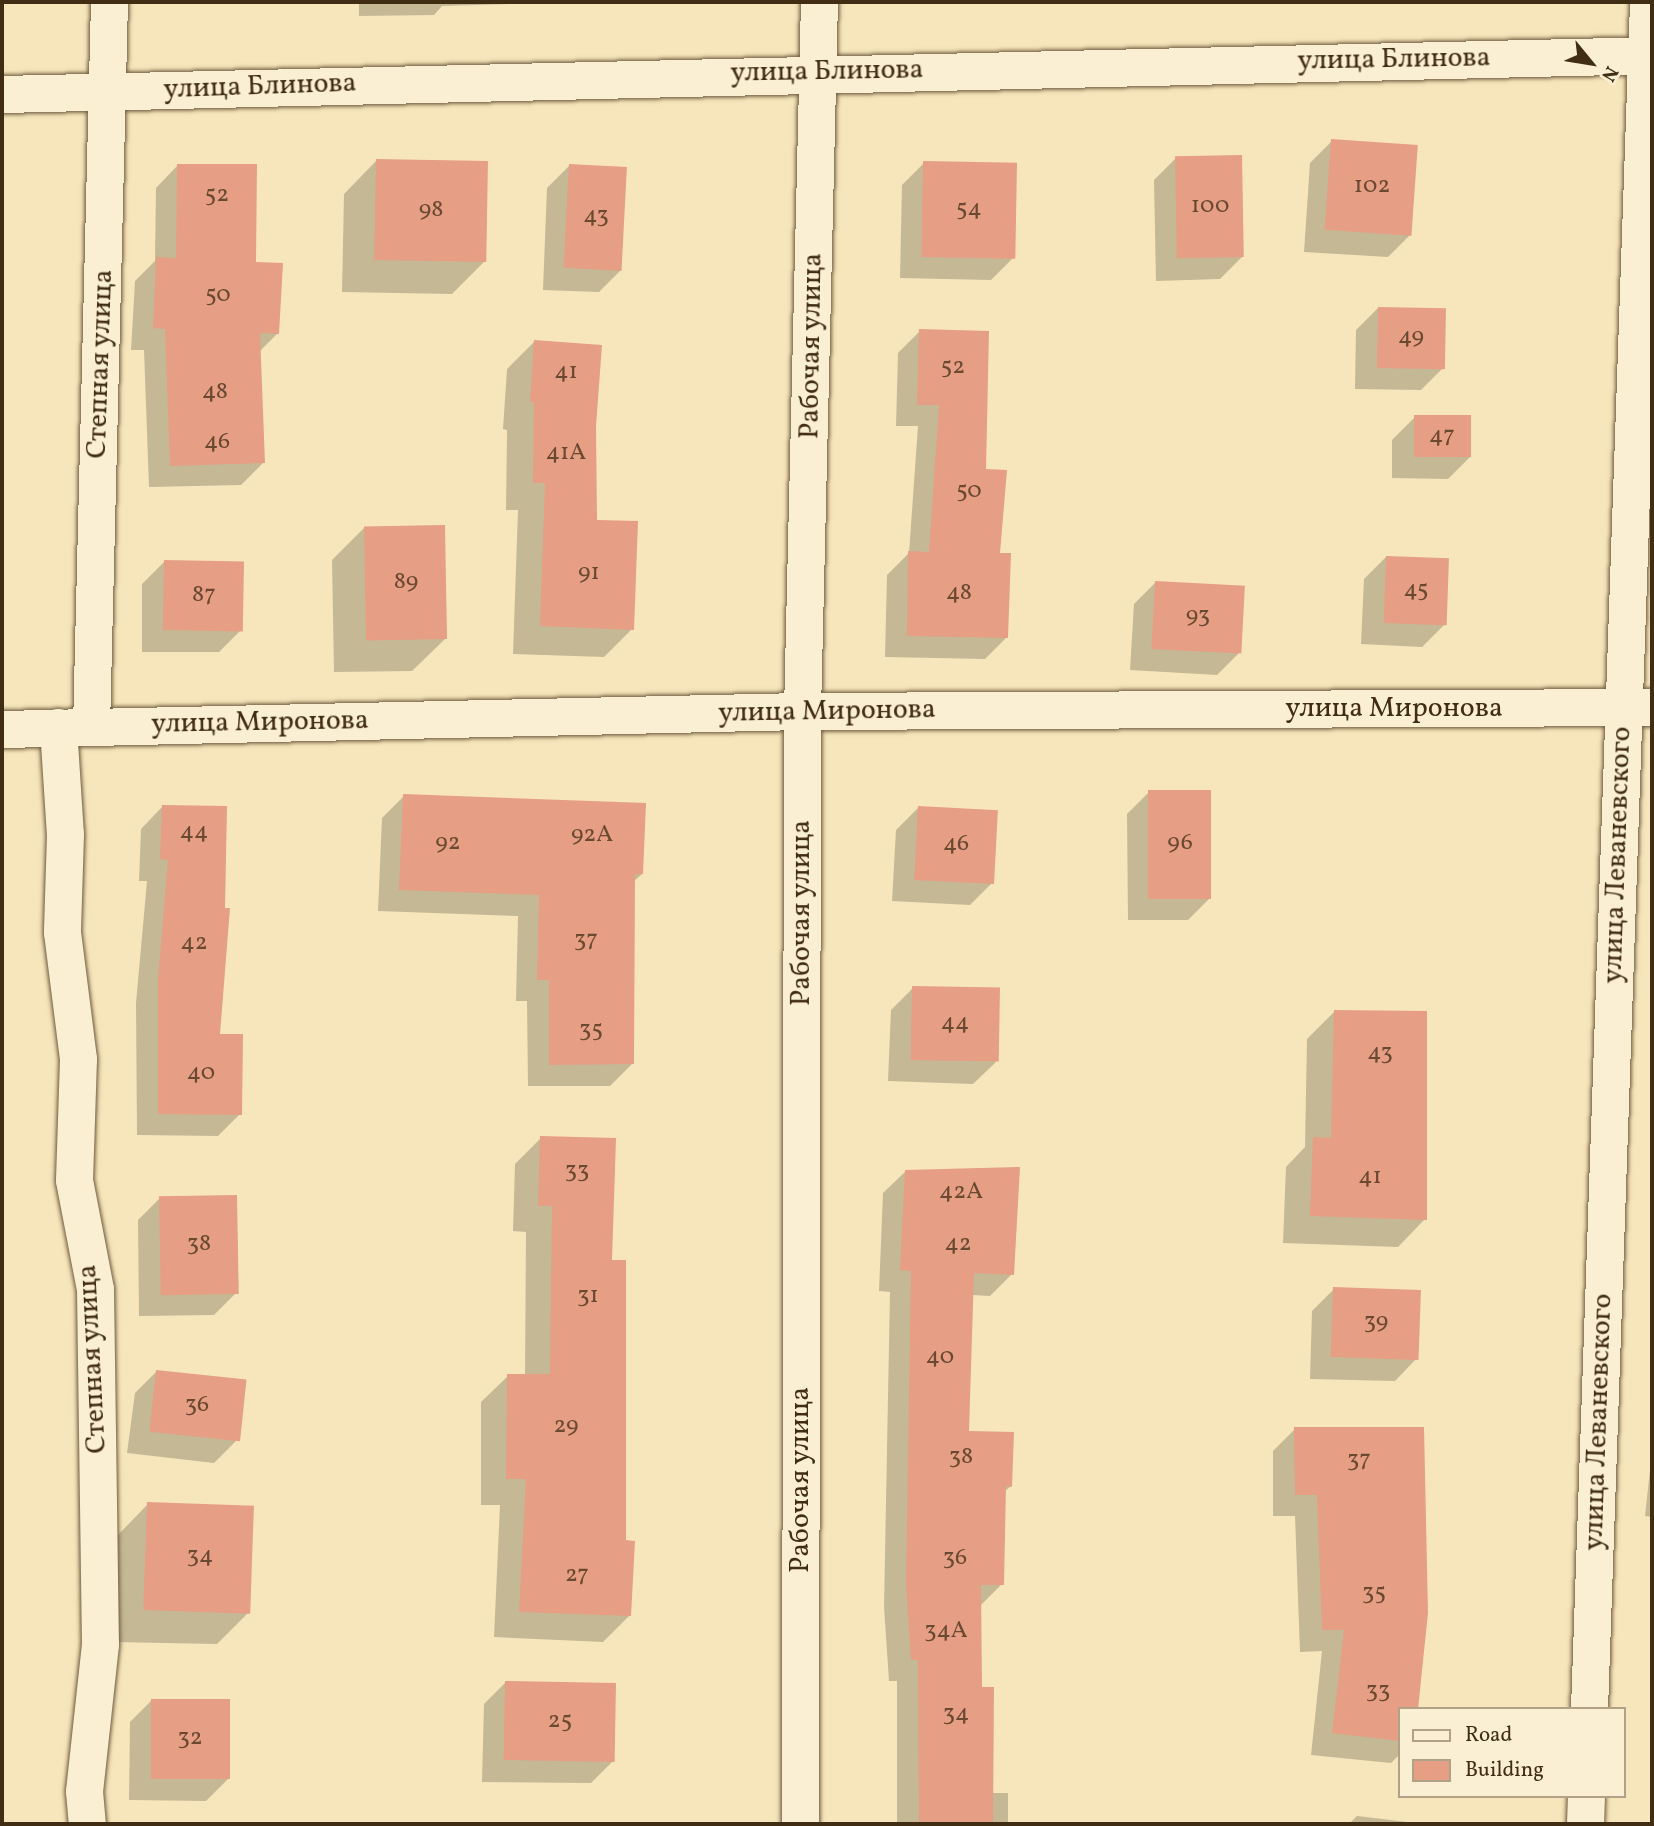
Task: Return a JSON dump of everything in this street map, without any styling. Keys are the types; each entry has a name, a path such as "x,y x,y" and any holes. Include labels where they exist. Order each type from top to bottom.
{"street":[{"name":"Степная улица","path":"87,1824 84,1791 100,1644 96,1289 74,1180 78,1059 62,932 65,834 58,782 75,727 108,91 109,2"},
{"name":"Рабочая улица","path":"800,1824 803,711 819,2"},
{"name":"улица Леваневского","path":"1589,1707 1638,708 1650,55 1648,2"},
{"name":"улица Блинова","path":"2,94 819,72 1650,55"},
{"name":"улица Миронова","path":"2,729 803,711 1638,708"},
{"path":"1585,1824 1586,1798"}],"building":[{"path":"1331,139 1418,145 1411,236 1325,230"},
{"path":"1242,155 1244,257 1177,258 1175,156"},
{"path":"376,159 488,161 486,262 374,260"},
{"path":"923,161 1017,163 1015,259 921,257"},
{"path":"177,164 257,164 256,262 283,263 279,334 260,333 265,463 170,466 165,329 153,328 156,257 176,258"},
{"path":"569,164 627,167 621,271 564,268"},
{"path":"1378,307 1446,308 1445,369 1377,368"},
{"path":"919,329 989,331 986,469 1007,470 1000,553 1011,553 1008,638 907,636 908,551 929,552 939,405 917,405"},
{"path":"534,340 602,345 596,426 597,520 638,521 634,630 540,626 545,483 533,483 534,402 530,402"},
{"path":"1414,415 1471,415 1471,457 1414,457"},
{"path":"445,525 447,639 366,640 364,526"},
{"path":"1386,556 1449,558 1447,625 1384,623"},
{"path":"164,560 244,561 243,631 163,630"},
{"path":"1155,581 1245,586 1241,654 1151,649"},
{"path":"1148,790 1211,790 1211,899 1148,899"},
{"path":"403,794 646,803 643,874 635,874 634,1064 549,1065 549,980 537,980 539,895 399,890"},
{"path":"162,805 227,806 225,908 230,908 220,1034 243,1034 242,1115 158,1114 158,980 168,860 160,859"},
{"path":"918,806 998,810 994,884 914,880"},
{"path":"912,986 1000,988 999,1062 911,1060"},
{"path":"1334,1010 1427,1011 1427,1220 1310,1216 1313,1137 1331,1138"},
{"path":"540,1136 616,1138 612,1260 626,1260 626,1540 635,1541 631,1616 519,1612 526,1479 506,1479 507,1374 550,1374 552,1206 538,1206"},
{"path":"1020,1167 1014,1275 974,1273 969,1431 1014,1432 1012,1487 1006,1486 1004,1585 981,1585 982,1687 994,1687 993,1824 919,1824 918,1660 911,1660 906,1584 911,1271 900,1270 905,1170"},
{"path":"237,1195 239,1294 161,1295 159,1196"},
{"path":"1333,1287 1421,1290 1419,1360 1331,1357"},
{"path":"156,1370 247,1380 240,1441 150,1432"},
{"path":"1294,1427 1424,1427 1428,1613 1418,1707 1398,1707 1398,1741 1332,1733 1344,1630 1322,1630 1317,1495 1295,1495"},
{"path":"147,1502 254,1506 250,1614 143,1610"},
{"path":"505,1681 616,1683 615,1762 504,1760"},
{"path":"151,1699 230,1699 230,1779 151,1779"}]}
